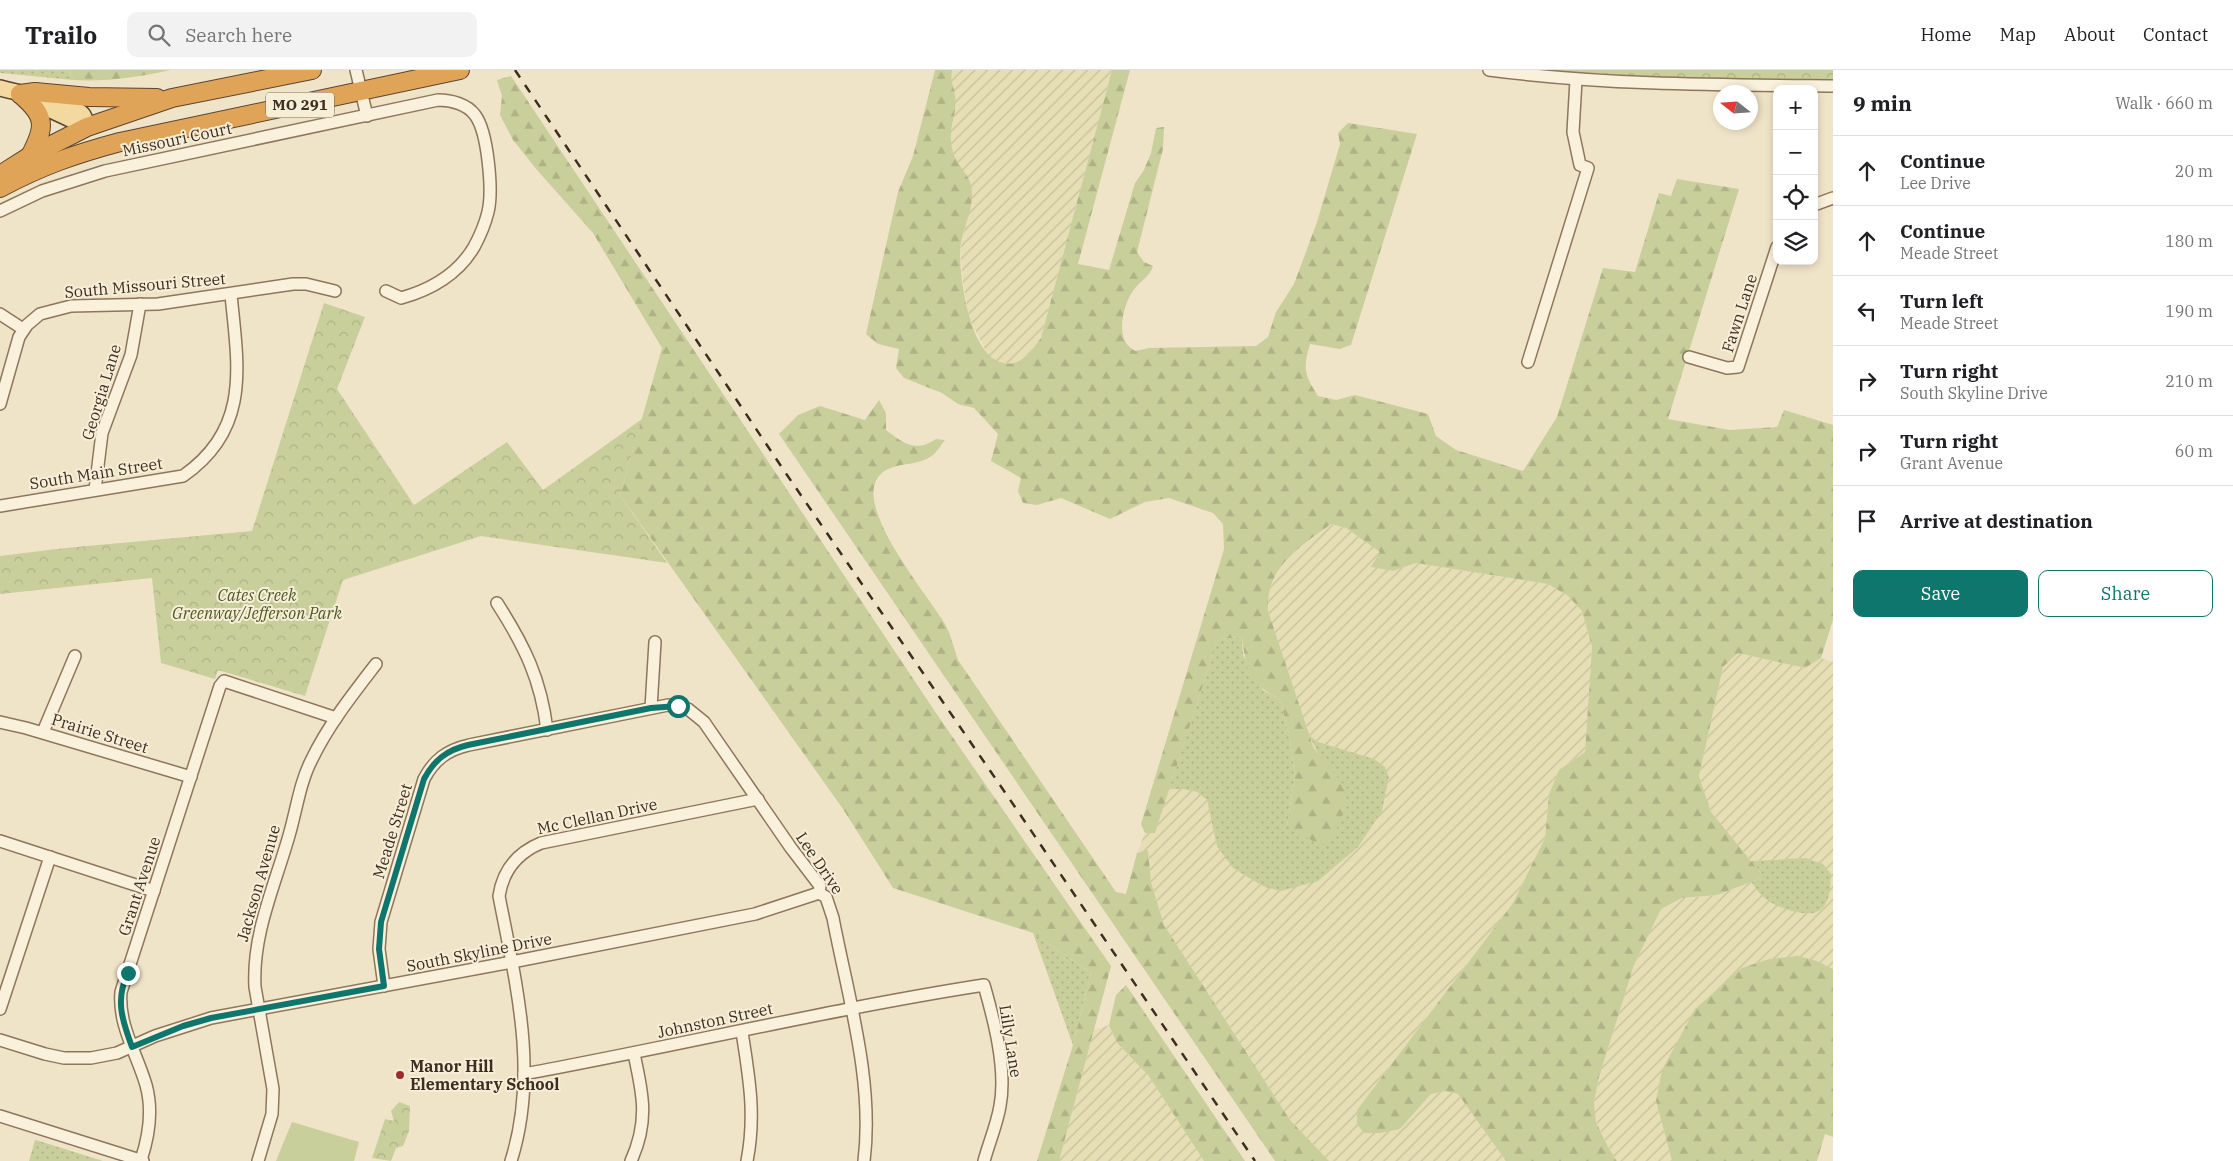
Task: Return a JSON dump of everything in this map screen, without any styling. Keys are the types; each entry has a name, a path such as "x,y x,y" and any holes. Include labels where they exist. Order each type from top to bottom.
{"highway":[{"name":"MO 291","path":"0,175 30,156 87,126 172,98 312,70"},
{"name":"MO 291","path":"0,188 27,173 71,155 139,138 460,70"},
{"path":"20,94 35,92 105,97 172,98"},
{"path":"20,94 35,107 40,119 38,138 30,156"},
{"path":"71,155 83,144 87,136 87,126 100,133 113,136 139,138"}],"main road":[{"path":"0,88 56,101 76,109 83,115 87,126"}],"street":[{"path":"356,70 367,116"},
{"path":"1489,70 1576,80 1698,85 1833,86"},
{"path":"1528,362 1588,168 1580,165 1572,132 1576,80"},
{"name":"Missouri Court","path":"0,211 42,191 105,171 438,100 460,104 475,115 484,140 490,168 491,189 488,212 481,233 467,257 443,280 416,294 401,298 386,291"},
{"path":"1818,204 1833,198"},
{"name":"Fawn Lane","path":"1689,357 1727,368 1738,367 1773,259"},
{"name":"South Missouri Street","path":"23,329 40,314 71,306 140,304 231,294 293,284 306,284 335,291"},
{"name":"South Main Street","path":"0,506 183,476 195,468 216,444 230,416 234,400 238,368 231,294"},
{"name":"Georgia Lane","path":"94,490 102,433 131,355 140,304"},
{"path":"0,314 23,329 0,404"},
{"path":"498,603 520,639 536,675 547,730"},
{"path":"651,708 655,642"},
{"path":"43,732 76,656"},
{"name":"Jackson Avenue","path":"258,1161 269,1127 273,1102 272,1076 259,1009 254,970 258,938 304,779 317,749 336,718 376,664"},
{"name":"Grant Avenue","path":"142,1161 148,1136 150,1111 146,1085 121,1014 120,992 220,686 224,681 336,718"},
{"name":"Lee Drive","path":"651,708 678,706 697,714 820,886 819,893 826,897 833,918 867,1104 867,1135 864,1161"},
{"name":"Meade Street","path":"384,986 379,949 381,922 424,779 442,756 457,748 651,708"},
{"name":"Prairie Street","path":"0,722 43,732 191,777"},
{"name":"Mc Clellan Drive","path":"510,1161 519,1126 524,1074 521,1011 499,896 500,886 509,868 523,853 541,843 758,799"},
{"path":"0,840 154,891"},
{"path":"0,1009 50,857"},
{"name":"South Skyline Drive","path":"0,1040 45,1054 78,1059 104,1057 183,1026 211,1018 512,962 755,914 819,893"},
{"name":"Johnston Street","path":"524,1074 634,1054 913,996 984,985"},
{"name":"Lilly Lane","path":"984,985 996,1038 1002,1088 1000,1108 984,1161"},
{"path":"742,1032 752,1105 751,1134 747,1161"},
{"path":"631,1161 639,1140 644,1111 643,1093 634,1054"},
{"path":"0,1116 142,1161"}],"shaded area":[{"path":"952,70 1112,70 1041,338 1028,354 1015,363 1001,363 989,357 969,318 960,251 971,199 971,185 954,157 949,138 955,96 950,82"},
{"path":"1331,524 1346,528 1381,552 1371,567 1393,571 1416,563 1548,584 1568,596 1582,611 1592,647 1585,752 1559,770 1549,794 1545,838 1513,903 1357,1110 1400,1129 1431,1094 1445,1091 1458,1094 1506,1161 1329,1161 1290,1120 1164,925 1151,882 1148,851 1137,853 1145,833 1155,833 1169,789 1197,792 1207,800 1210,813 1233,868 1265,887 1382,811 1389,777 1341,749 1318,742 1309,735 1268,611 1267,594 1284,560"},
{"path":"1738,653 1804,668 1821,658 1833,662 1833,969 1817,961 1656,1101 1672,1161 1617,1161 1596,1121 1594,1103 1599,1077 1634,965 1661,909 1682,898 1717,895 1751,882 1767,900 1805,858 1751,861 1711,812 1699,776 1723,667"},
{"path":"1109,1025 1117,1043 1148,1075 1204,1161 1059,1161 1094,1030"}],"green space":[{"path":"0,70 68,70 73,80 0,73"},
{"path":"68,70 171,70 122,78 73,80"},
{"path":"935,70 952,70 951,78 955,92 955,111 951,131 952,146 954,155 971,185 972,202 960,252 962,283 966,302 978,339 987,353 999,362 1014,363 1022,359 1041,338 1112,70 1130,70 1078,264 1109,270 1135,183 1144,170 1151,153 1156,128 1164,127 1163,149 1137,252 1144,262 1153,266 1148,275 1132,292 1122,322 1123,337 1126,343 1135,351 1149,348 1256,346 1268,337 1276,312 1294,284 1317,222 1340,144 1338,133 1348,123 1417,134 1351,345 1340,349 1310,344 1306,359 1307,376 1318,396 1336,400 1355,395 1428,414 1436,436 1456,450 1523,471 1557,417 1603,268 1635,272 1659,193 1671,196 1677,179 1739,189 1668,419 1730,430 1777,427 1784,410 1833,425 1833,620 1821,658 1805,668 1738,653 1723,667 1699,776 1711,812 1764,877 1717,895 1682,898 1661,909 1634,965 1599,1077 1594,1103 1596,1122 1617,1161 1506,1161 1458,1094 1445,1091 1431,1094 1400,1129 1380,1133 1364,1133 1357,1124 1357,1110 1513,903 1545,838 1549,794 1559,770 1585,752 1592,647 1582,611 1568,596 1548,584 1416,563 1393,571 1371,567 1380,552 1346,528 1331,524 1296,550 1279,570 1272,582 1268,611 1313,746 1342,783 1345,790 1345,806 1336,831 1328,844 1316,843 1287,825 1295,776 1289,734 1280,700 1261,687 1250,675 1245,660 1242,637 1218,639 1155,833 1145,833 1141,824 1224,549 1223,524 1213,513 1169,498 1145,502 1110,519 1061,498 1037,505 1023,503 1018,491 1021,478 991,461 998,434 974,408 958,404 942,393 904,378 896,368 899,349 878,344 866,334 898,192 913,156"},
{"path":"1533,70 1833,70 1833,81 1656,80"},
{"path":"511,76 936,713 1111,966 1059,1161 1037,1161 1073,1045 1091,973 1033,933 893,888 843,809 620,495 662,348 593,233 513,140 500,115 502,96 497,80"},
{"name":"Cates Creek Greenway/Jefferson Park","path":"324,303 365,317 337,389 414,505 507,442 543,490 642,419 620,495 667,563 481,536 343,580 305,696 218,670 215,679 161,663 152,578 0,594 0,556 65,548 252,531"},
{"path":"879,400 886,413 886,430 898,439 915,446 929,443 936,439 945,440 930,457 892,468 880,475 874,489 876,507 883,528 909,572 945,624 958,660 1116,892 1126,894 1137,853 1148,850 1151,882 1164,925 1290,1120 1329,1161 1275,1161 779,434 798,415 820,406 865,420"},
{"path":"1242,637 1243,655 1263,690 1280,700 1289,734 1295,776 1287,825 1298,830 1343,785 1322,762 1309,735 1318,742 1374,759 1385,767 1389,777 1382,811 1358,847 1318,881 1281,891 1265,887 1233,868 1217,846 1207,800 1197,792 1169,789 1218,639"},
{"path":"1805,858 1823,864 1831,874 1828,898 1824,907 1820,910 1801,913 1777,906 1764,897 1751,882 1764,877 1751,861"},
{"path":"1033,933 1091,973 1073,1045"},
{"path":"1798,956 1817,961 1833,969 1833,1137 1825,1134 1817,1161 1672,1161 1656,1101 1662,1070 1695,1009 1742,968 1769,959"},
{"path":"1126,985 1245,1161 1204,1161 1148,1075 1117,1043 1109,1025 1116,995"},
{"path":"399,1102 410,1106 409,1131 403,1146 396,1148 391,1161 372,1158 385,1119 394,1121 391,1111"},
{"path":"292,1122 359,1142 354,1161 276,1161"},
{"path":"36,1140 103,1161 29,1161"}],"railway":[{"path":"515,70 785,472 1255,1161"}],"place":[{"name":"Manor Hill Elementary School","path":"400,1075"}],"route":[{"path":"128,973 120,992 120,1003 123,1024 132,1047 155,1036 211,1018 384,986 379,956 381,922 424,779 437,760 452,750 468,745 651,708 668,705 678,706"}]}
